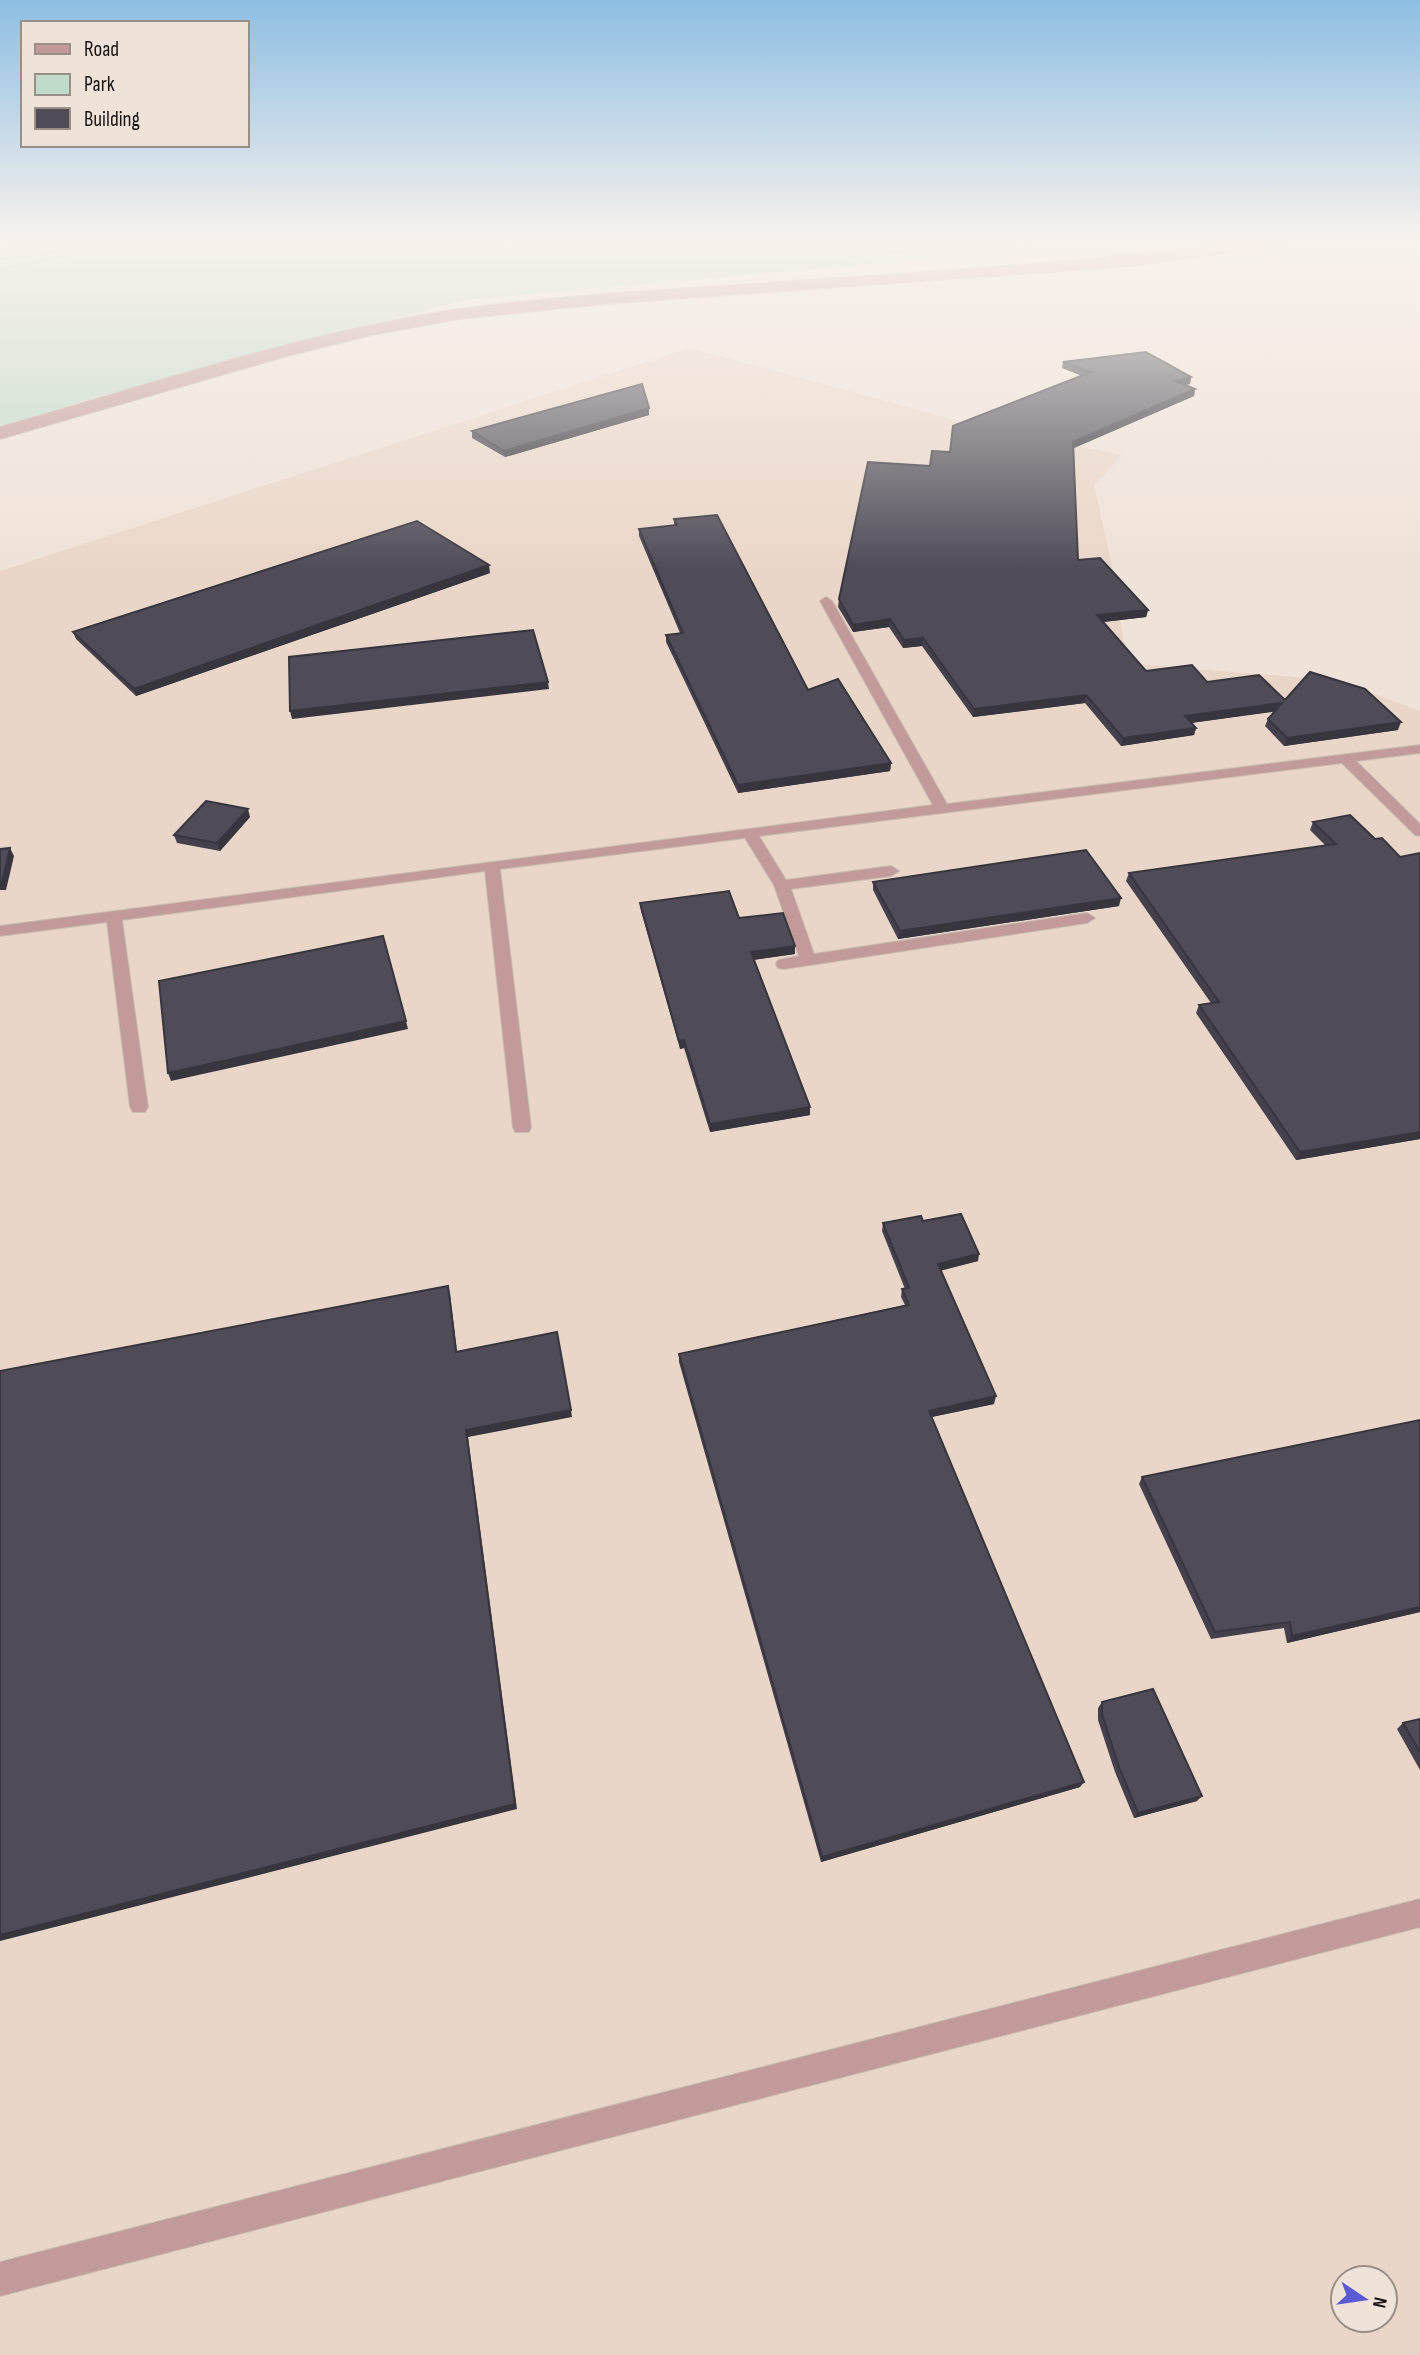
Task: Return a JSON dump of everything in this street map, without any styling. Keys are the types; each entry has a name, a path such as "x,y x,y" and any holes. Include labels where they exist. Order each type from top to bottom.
{"street":[{"path":"0,433 291,350"}],"lane":[{"path":"826,601 942,808"},
{"path":"0,931 492,865 1420,749"},
{"path":"1345,758 1420,832"},
{"path":"750,833 782,885 808,959"},
{"path":"492,865 522,1127"},
{"path":"782,885 891,871"},
{"path":"114,917 139,1107"},
{"path":"784,964 1087,918"},
{"path":"0,2279 1420,1913"}],"shaded area":[{"path":"684,350 697,350 973,425 1122,455 1094,486 1113,570 1127,663 1340,681 1420,711 1420,2355 0,2355 0,571"}],"green space":[{"path":"0,350 276,350 93,398 0,427"}],"building":[{"path":"1146,352 1191,377 1175,381 1195,389 1073,442 1078,560 1100,558 1148,610 1097,615 1146,671 1192,665 1207,682 1259,675 1285,700 1310,672 1365,689 1401,722 1287,738 1268,719 1282,703 1185,716 1196,728 1123,738 1086,695 974,709 923,638 904,640 890,619 853,625 839,599 868,462 930,466 932,451 950,452 953,426 1091,372 1063,362"},
{"path":"642,384 649,408 504,451 472,431"},
{"path":"717,515 808,690 838,679 891,763 738,785 666,635 683,633 639,529 677,525 674,519"},
{"path":"417,521 489,565 134,689 73,632"},
{"path":"533,630 548,682 290,711 289,657"},
{"path":"206,801 248,809 217,843 174,835"},
{"path":"1350,815 1375,839 1382,838 1400,857 1420,853 1420,1132 1300,1152 1199,1005 1219,1002 1129,873 1336,844 1313,822"},
{"path":"10,848 2,882 0,882 0,849"},
{"path":"1086,850 1121,898 900,931 873,882"},
{"path":"729,891 739,918 783,913 795,946 751,952 810,1107 710,1124 684,1040 679,1041 640,903"},
{"path":"383,936 406,1021 168,1073 159,981"},
{"path":"961,1214 979,1254 938,1264 996,1396 929,1411 1084,1782 822,1857 679,1354 909,1305 902,1289 909,1288 883,1223 921,1216 923,1221"},
{"path":"448,1286 456,1352 557,1332 571,1410 466,1430 515,1804 0,1935 0,1371"},
{"path":"1420,1420 1420,1607 1292,1636 1290,1622 1215,1632 1142,1477"},
{"path":"1153,1689 1202,1796 1138,1813 1119,1767 1102,1714 1102,1702"},
{"path":"1420,1719 1420,1752 1403,1723"}]}
